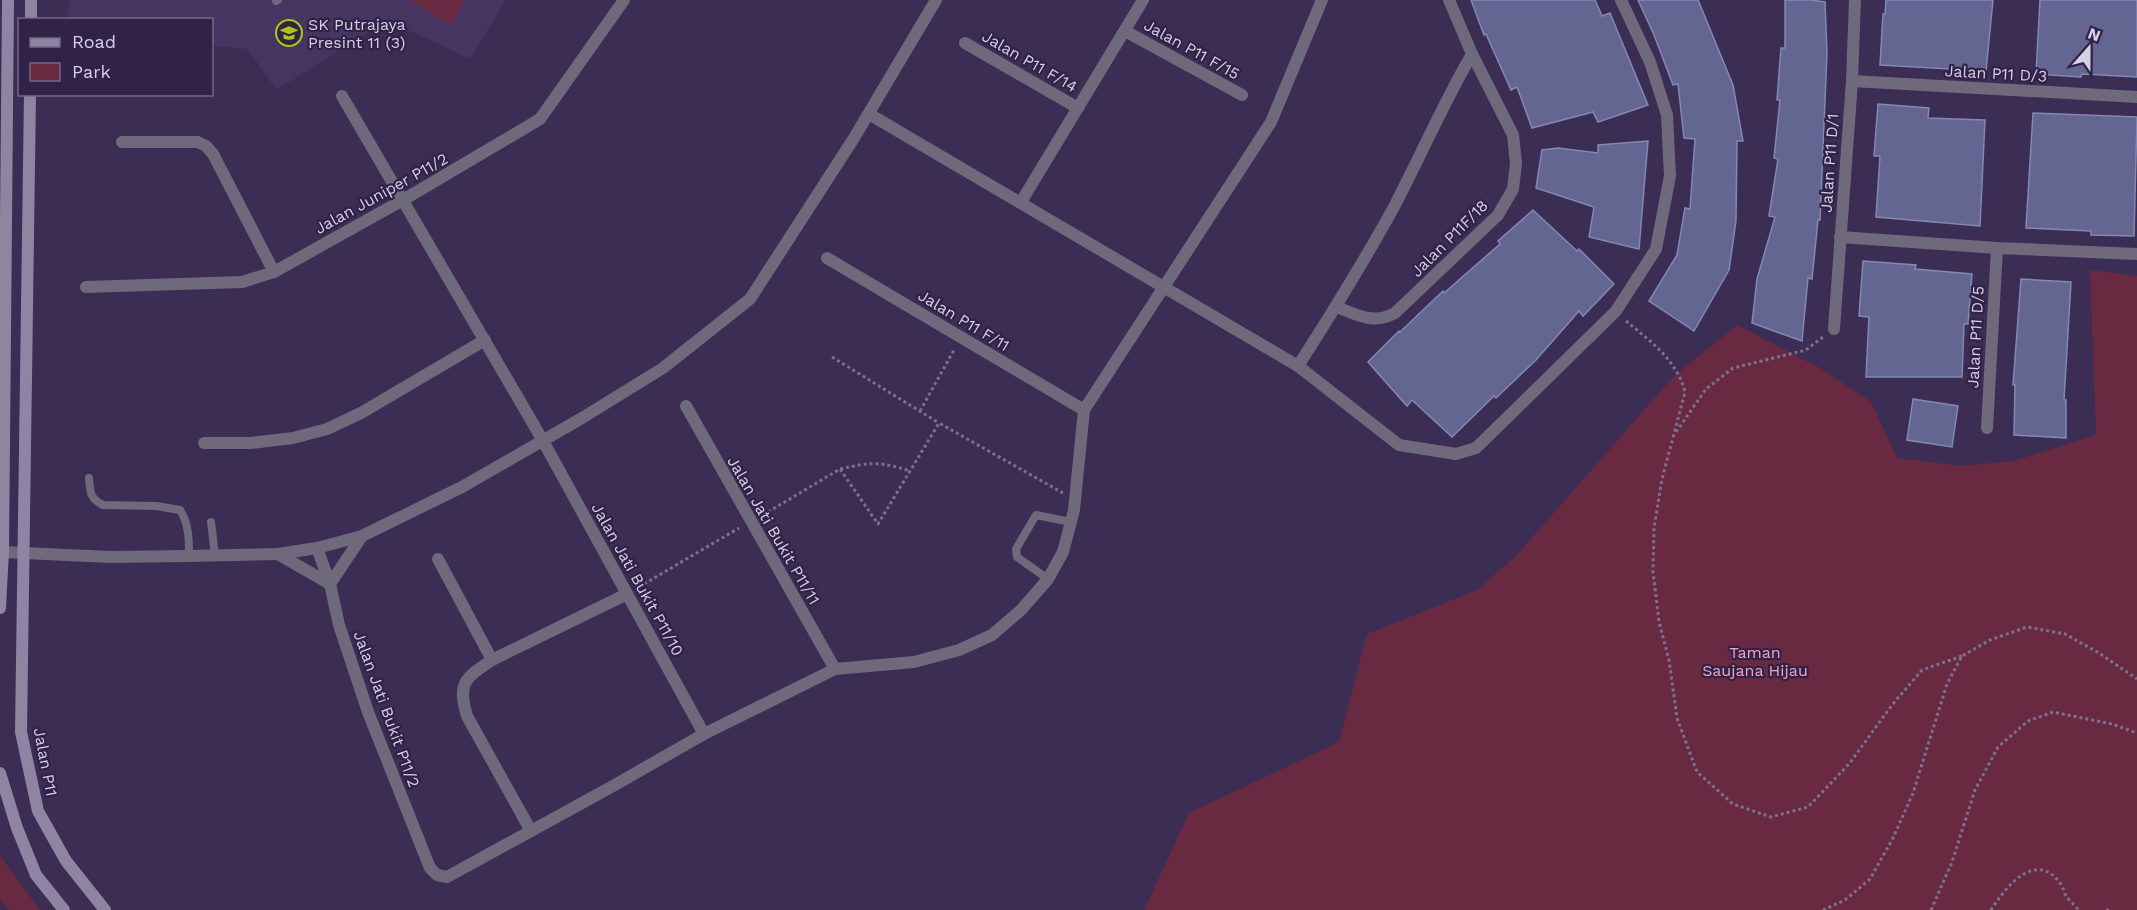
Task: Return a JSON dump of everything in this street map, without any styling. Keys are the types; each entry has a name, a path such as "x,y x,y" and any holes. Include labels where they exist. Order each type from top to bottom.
{"main road":[{"path":"0,608 3,552 8,0"},
{"path":"31,0 31,18"},
{"name":"Jalan P11","path":"30,96 21,732 38,811 66,861 105,910"},
{"path":"0,773 16,828 36,875 64,910"}],"street":[{"name":"Jalan Juniper P11/2","path":"86,287 242,282 274,272 403,200 540,119 624,0"},
{"path":"3,552 110,557 189,556 278,554 317,548 362,536 462,487 582,418 663,368 750,299 869,114 936,0"},
{"path":"1021,202 1143,0"},
{"path":"627,594 492,660 472,673 463,686 461,697 467,716 531,831 704,734 835,669 914,662 959,650 992,635 1021,610 1048,579 1063,552 1075,500 1084,410 1271,122 1322,0"},
{"name":"Jalan P11F/18","path":"1336,307 1372,320 1384,319 1395,313 1498,215 1513,189 1516,163 1514,135 1472,54 1449,0"},
{"path":"869,114 1298,366 1400,445 1456,454 1476,448 1616,311 1656,249 1670,176 1667,115 1650,62 1621,0"},
{"name":"Jalan P11 D/1","path":"1834,329 1852,81 1855,0"},
{"name":"Jalan P11 F/15","path":"1125,31 1242,95"},
{"name":"Jalan P11 F/14","path":"965,43 1078,108"},
{"path":"1298,366 1336,307 1394,206 1472,54"},
{"name":"Jalan P11 D/3","path":"1852,81 2137,97"},
{"name":"Jalan Jati Bukit P11/10","path":"342,96 542,439 704,734"},
{"path":"122,142 198,142 206,146 213,154 274,272"},
{"path":"1840,237 1997,248 2137,254"},
{"name":"Jalan P11 D/5","path":"1986,428 1997,248"},
{"name":"Jalan P11 F/11","path":"828,258 1084,410"},
{"path":"204,443 251,443 293,438 327,429 361,413 485,340"},
{"name":"Jalan Jati Bukit P11/11","path":"686,406 835,669"},
{"path":"278,554 330,584 362,536"},
{"name":"Jalan Jati Bukit P11/2","path":"317,548 330,584 339,625 368,712 430,868 437,876 447,877 531,831"},
{"path":"438,559 492,660"}],"lane":[{"path":"89,478 91,496 95,502 103,505 156,506 180,510 188,530 189,556"},
{"path":"1048,579 1017,556 1016,549 1036,515 1071,522"},
{"path":"211,522 215,555"}],"path":[{"path":"1616,311 1667,357 1682,379 1685,392 1662,479 1654,528 1653,571 1659,622 1669,660 1677,718 1696,772 1733,804 1771,817 1808,807 1850,764 1892,705 1922,670 1962,656 1990,640 2027,627 2065,634 2099,653 2137,679"},
{"path":"1674,434 1706,389 1733,368 1806,350 1834,329"},
{"path":"920,411 954,350"},
{"path":"832,357 939,423 1075,500"},
{"path":"840,470 878,524 939,423"},
{"path":"627,594 840,470 868,463 881,463 910,471"},
{"path":"1823,910 1845,900 1870,879 1893,838 1913,793 1947,684 1962,656"},
{"path":"1931,910 1952,862 1976,790 1998,747 2028,720 2053,712 2112,724 2137,733"},
{"path":"1991,910 2014,879 2027,872 2039,870 2048,872 2060,883 2066,897 2079,910"},
{"path":"2106,910 2111,910"}],"shaded area":[{"name":"SK Putrajaya Presint 11 (3)","path":"69,0 506,0 470,59 387,20 276,90 248,49 213,46 213,18 68,18"}],"green space":[{"path":"409,0 465,0 450,25"},
{"name":"Taman Saujana Hijau","path":"2090,270 2137,276 2137,910 1144,910 1189,813 1339,742 1367,634 1477,590 1515,557 1673,377 1737,325 1820,368 1871,402 1897,458 1961,466 2013,461 2096,435"},
{"path":"0,856 40,910 9,910 0,899"}],"building":[{"path":"1471,0 1595,0 1602,16 1610,13 1648,105 1598,122 1593,112 1532,128 1517,87 1511,90 1486,34 1484,35"},
{"path":"1638,0 1698,0 1733,85 1743,141 1737,141 1736,221 1729,270 1694,331 1649,301 1677,255 1685,208 1690,209 1695,139 1684,138 1678,84 1673,85"},
{"path":"1785,0 1825,2 1827,53 1820,220 1818,220 1812,279 1808,278 1802,341 1752,323 1757,279 1775,217 1769,216 1778,159 1774,158 1780,100 1777,100 1781,48 1785,48"},
{"path":"1886,0 1993,0 1986,71 1880,65"},
{"path":"2040,0 2137,0 2137,77 2036,74"},
{"path":"1878,104 1929,108 1928,118 1985,120 1980,226 1876,217 1880,156 1874,156"},
{"path":"2033,113 2137,117 2134,236 2091,235 2091,231 2026,228"},
{"path":"1648,141 1639,249 1589,237 1594,207 1536,188 1542,150 1558,148 1598,153 1598,145"},
{"path":"1533,210 1577,251 1579,249 1614,284 1583,316 1579,311 1536,360 1496,398 1494,396 1452,437 1412,400 1407,406 1368,362 1443,291 1444,293 1500,244 1498,241"},
{"path":"1863,261 1916,265 1915,269 1972,274 1968,324 1964,324 1962,377 1866,377 1869,317 1859,316"},
{"path":"2021,279 2071,282 2064,400 2066,400 2066,438 2014,435 2015,385 2013,385"},
{"path":"1913,399 1958,406 1952,447 1907,440"}],"place":[{"name":"SK Putrajaya Presint 11 (3)","path":"289,33"}]}
